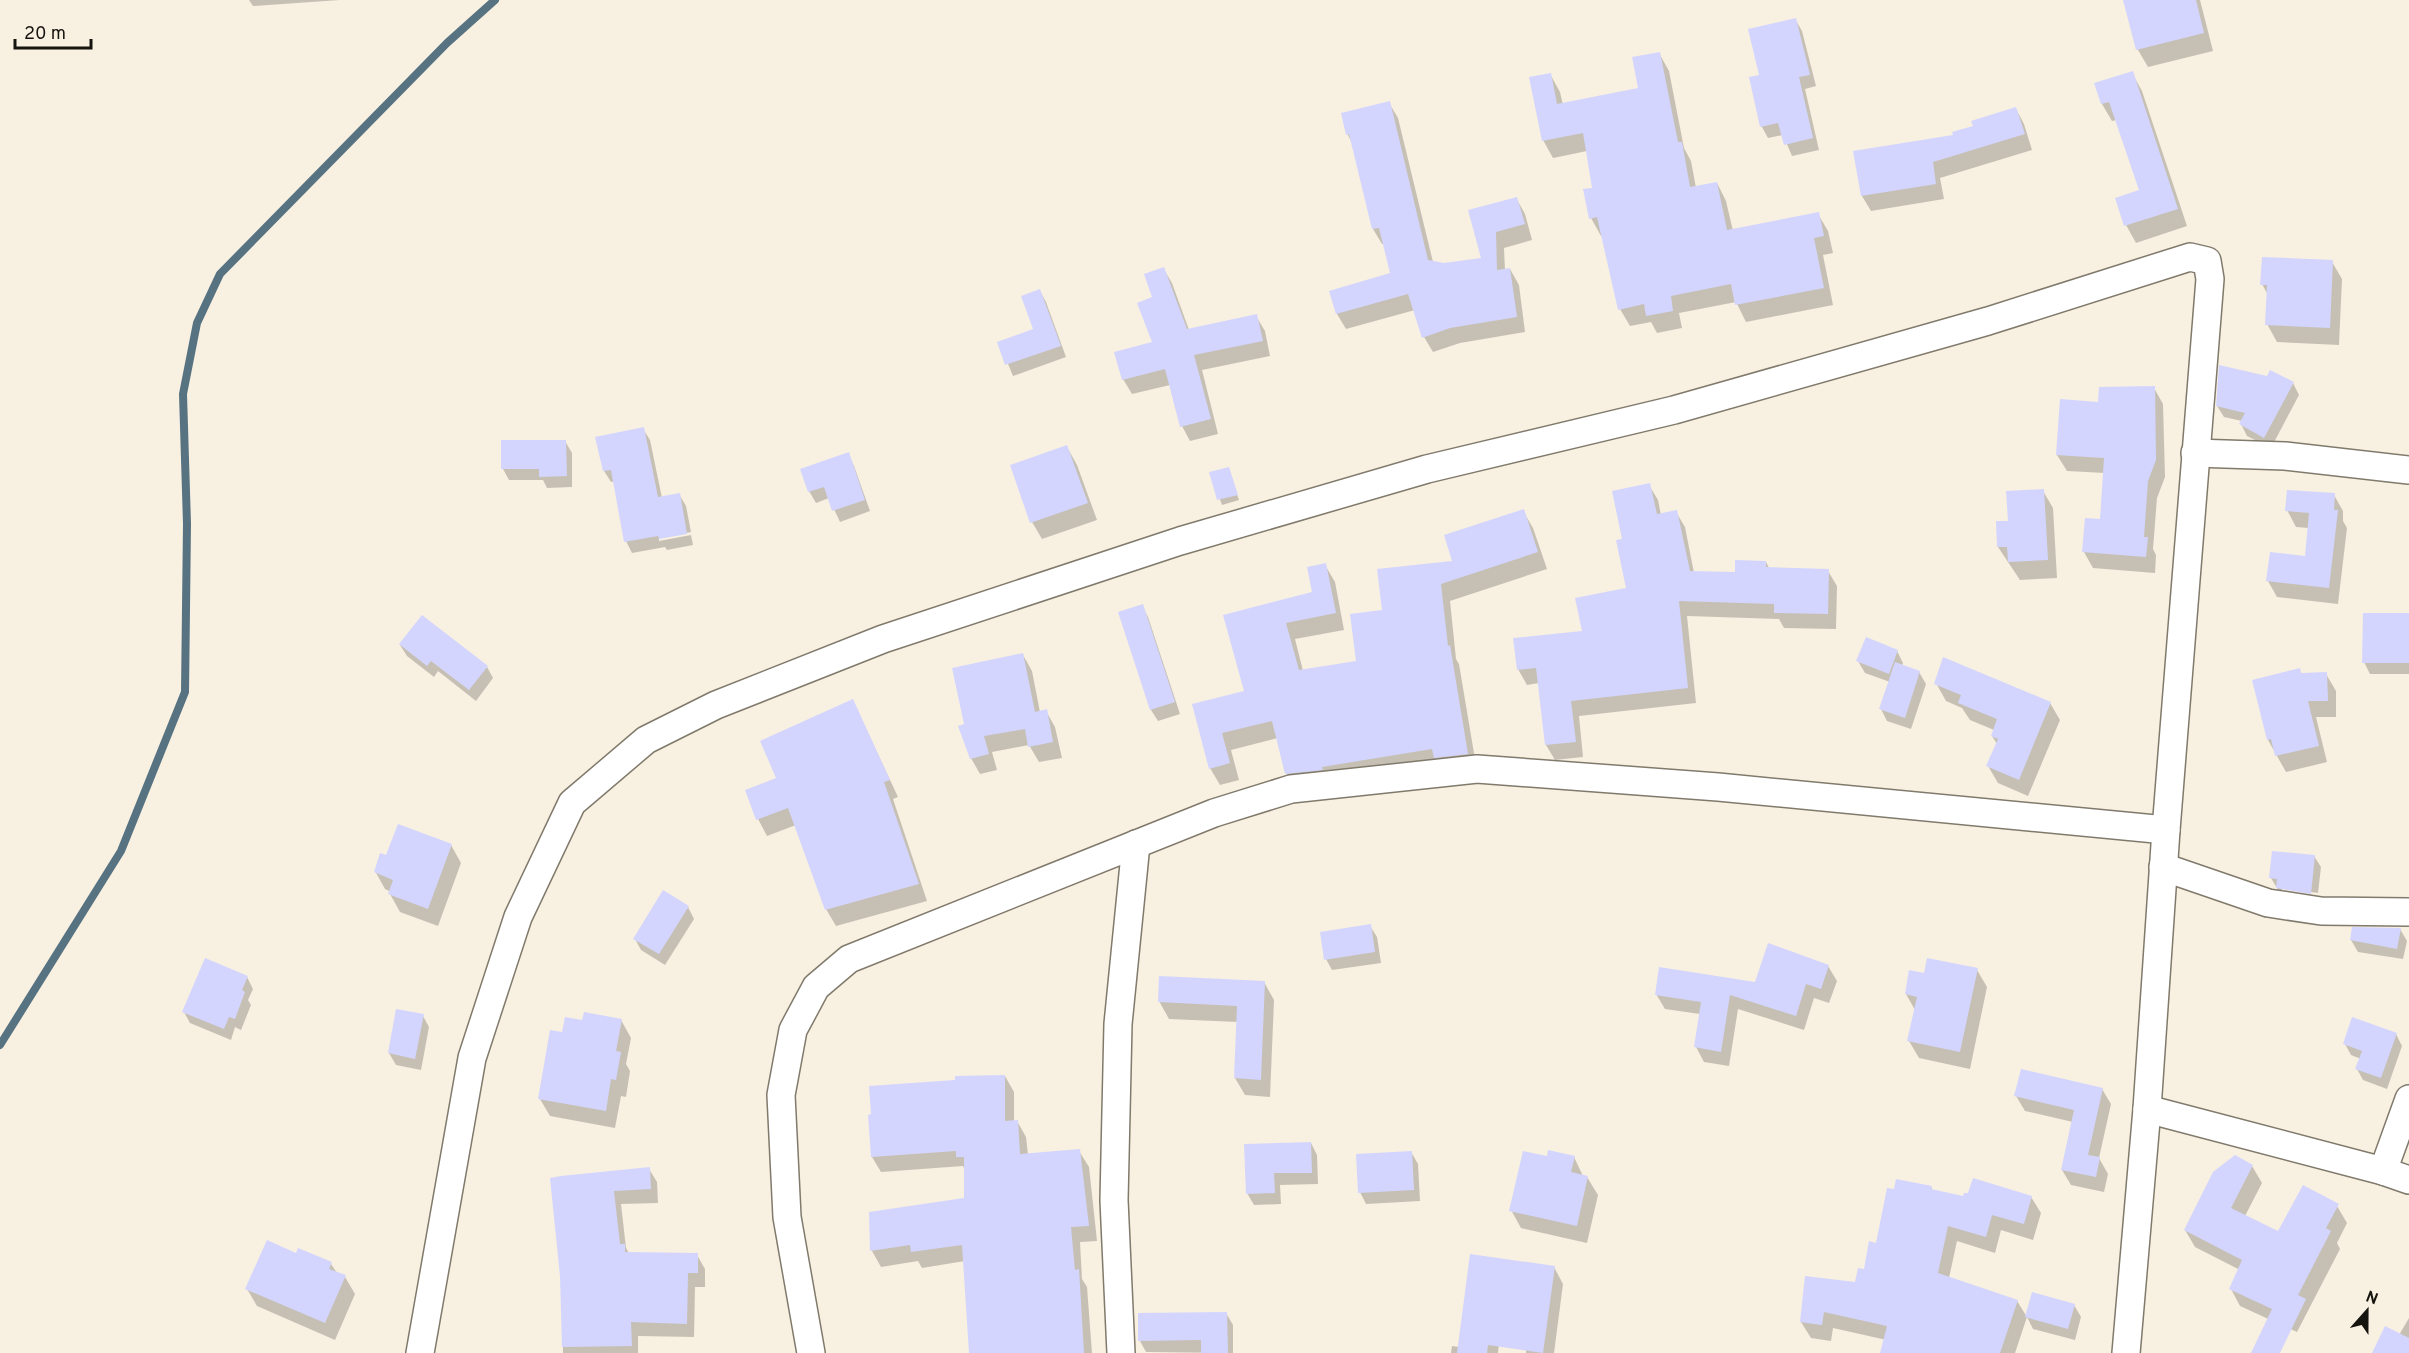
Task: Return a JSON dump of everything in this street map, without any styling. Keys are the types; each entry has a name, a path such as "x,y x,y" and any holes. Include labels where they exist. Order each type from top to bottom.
{"street":[{"path":"420,1353 472,1058 518,917 572,803 646,740 716,705 883,639 1180,541 1426,470 1685,407 1988,321 2190,256 2207,261 2210,279 2163,867 2147,1109 2126,1353"},
{"path":"2195,453 2285,456 2409,470"},
{"path":"811,1353 787,1217 781,1095 793,1030 816,987 849,959 1136,843 1214,813 1291,789 1477,769 1718,787 2166,830"},
{"path":"1121,1353 1114,1200 1118,1024 1136,843"},
{"path":"2163,867 2268,903 2321,911 2409,912"},
{"path":"2383,1171 2409,1100"},
{"path":"2147,1109 2383,1171 2409,1180"}],"building":[{"path":"2123,0 2196,0 2204,33 2136,50"},
{"path":"1796,18 1810,75 1799,77 1813,138 1784,145 1778,123 1760,127 1749,77 1759,75 1748,29"},
{"path":"1660,52 1678,142 1682,142 1690,187 1717,182 1727,230 1819,212 1824,236 1814,238 1824,288 1735,305 1731,284 1671,296 1673,311 1646,316 1644,304 1618,310 1597,217 1589,219 1583,189 1592,188 1583,133 1542,141 1529,77 1551,73 1557,104 1638,88 1632,57"},
{"path":"2133,71 2178,209 2124,226 2115,198 2139,190 2109,102 2101,104 2094,83"},
{"path":"1390,101 1428,260 1444,263 1481,258 1468,210 1517,197 1525,224 1496,232 1497,270 1510,268 1517,317 1450,328 1422,338 1408,294 1336,314 1329,291 1390,273 1379,228 1372,229 1349,134 1346,135 1341,113"},
{"path":"2016,107 2025,134 1933,162 1936,184 1861,196 1853,151 1953,135 1952,132 1973,126 1971,121"},
{"path":"2262,257 2333,260 2330,328 2265,325 2267,285 2260,285"},
{"path":"1164,267 1187,329 1257,314 1263,341 1194,355 1211,419 1180,427 1165,369 1122,380 1114,352 1152,342 1137,303 1152,297 1144,274"},
{"path":"1040,289 1061,346 1005,365 997,342 1033,329 1021,296"},
{"path":"2219,365 2267,376 2270,370 2294,382 2264,438 2239,424 2245,413 2216,406"},
{"path":"2155,386 2156,460 2148,481 2144,537 2148,537 2146,557 2082,552 2085,518 2100,519 2104,458 2056,455 2060,399 2098,402 2099,387"},
{"path":"644,427 658,497 680,493 687,534 624,542 611,470 603,471 595,437"},
{"path":"501,440 566,440 567,476 539,477 539,469 501,469"},
{"path":"1067,445 1088,503 1030,523 1010,465"},
{"path":"849,452 865,500 832,511 824,487 808,492 800,469"},
{"path":"1229,467 1238,495 1217,500 1209,472"},
{"path":"1650,483 1657,514 1677,510 1690,571 1735,572 1735,560 1766,561 1766,567 1829,569 1828,614 1774,613 1774,604 1679,601 1688,688 1571,701 1576,742 1545,745 1536,668 1517,670 1513,638 1582,631 1575,598 1626,588 1616,540 1622,539 1612,491"},
{"path":"2044,489 2048,560 2008,562 2007,547 1997,547 1996,521 2008,521 2006,491"},
{"path":"2287,490 2335,493 2334,510 2338,510 2329,588 2266,581 2270,552 2305,556 2309,513 2285,511"},
{"path":"1524,509 1538,552 1441,584 1448,646 1450,645 1468,754 1434,758 1432,749 1322,767 1323,770 1285,774 1272,721 1222,733 1230,763 1209,769 1192,704 1244,691 1223,615 1312,592 1307,567 1326,563 1336,613 1286,623 1299,670 1356,661 1350,614 1382,610 1377,569 1452,561 1444,535"},
{"path":"1143,604 1175,702 1150,710 1118,612"},
{"path":"2363,613 2409,613 2409,663 2362,663"},
{"path":"422,615 488,666 469,690 431,661 427,666 399,644"},
{"path":"1866,637 1898,650 1889,674 1856,661"},
{"path":"1023,653 1035,712 1047,709 1053,742 1028,747 1025,729 984,736 989,754 970,759 958,726 964,724 952,668"},
{"path":"1943,657 2051,702 2019,780 1986,766 1998,739 1991,736 1997,719 1958,703 1961,695 1934,684"},
{"path":"1895,662 1920,671 1905,718 1879,709"},
{"path":"2300,668 2301,673 2327,672 2328,701 2308,701 2319,746 2275,756 2271,739 2267,740 2252,680"},
{"path":"853,699 890,780 884,782 919,884 825,910 788,808 756,820 745,790 776,778 760,741"},
{"path":"398,824 452,844 428,909 388,894 393,880 374,872 380,853 386,855"},
{"path":"2272,851 2315,855 2311,894 2276,888 2277,879 2269,878"},
{"path":"663,890 689,906 659,954 633,939"},
{"path":"1371,924 1375,952 1324,960 1320,932"},
{"path":"2352,927 2401,928 2397,949 2350,940"},
{"path":"1768,943 1829,965 1821,989 1806,984 1796,1016 1730,995 1721,1052 1694,1047 1701,1002 1655,995 1659,967 1755,982"},
{"path":"205,958 248,976 235,1019 229,1017 224,1029 182,1012"},
{"path":"1927,958 1978,968 1960,1052 1907,1041 1917,997 1905,994 1909,970 1924,973"},
{"path":"1159,976 1265,981 1261,1080 1234,1078 1237,1006 1158,1002"},
{"path":"396,1009 424,1014 415,1059 388,1053"},
{"path":"584,1012 622,1019 616,1051 621,1052 616,1080 611,1079 606,1111 538,1099 550,1030 562,1032 565,1017 582,1020"},
{"path":"2352,1017 2397,1033 2381,1078 2355,1069 2362,1051 2343,1044"},
{"path":"2021,1069 2103,1088 2088,1155 2100,1157 2096,1177 2061,1170 2074,1110 2014,1096"},
{"path":"1005,1075 1005,1121 1018,1120 1020,1154 1080,1149 1089,1226 1071,1227 1075,1270 1079,1269 1084,1353 969,1353 962,1245 911,1252 910,1245 870,1251 869,1212 964,1198 964,1157 956,1157 956,1151 871,1157 868,1115 871,1114 869,1086 955,1080 955,1076"},
{"path":"1311,1142 1312,1173 1274,1173 1275,1193 1246,1194 1244,1144"},
{"path":"1548,1150 1575,1156 1571,1172 1588,1176 1577,1226 1509,1211 1523,1151 1547,1156"},
{"path":"1412,1151 1414,1190 1358,1193 1356,1154"},
{"path":"2235,1155 2253,1165 2231,1208 2278,1231 2303,1185 2339,1204 2326,1228 2331,1231 2298,1295 2306,1299 2280,1353 2251,1353 2272,1309 2229,1289 2242,1260 2184,1230 2213,1172"},
{"path":"650,1167 651,1189 614,1191 620,1244 625,1244 625,1252 698,1253 698,1273 688,1273 687,1324 631,1322 632,1346 562,1347 560,1276 550,1178"},
{"path":"1973,1178 2032,1196 2024,1224 1992,1215 1986,1237 1948,1226 1938,1273 2018,1300 2000,1353 1880,1353 1887,1326 1824,1312 1822,1325 1800,1322 1805,1276 1855,1282 1858,1268 1864,1269 1869,1241 1876,1243 1887,1188 1894,1189 1896,1179 1932,1186 1931,1189 1963,1196 1964,1193 1968,1193"},
{"path":"267,1240 296,1253 298,1248 332,1262 329,1269 346,1275 325,1323 245,1289"},
{"path":"1470,1254 1555,1266 1543,1353 1488,1345 1487,1353 1457,1353"},
{"path":"2032,1292 2075,1304 2068,1329 2025,1317"},
{"path":"1227,1312 1228,1353 1201,1353 1201,1340 1138,1341 1138,1313"},
{"path":"2385,1326 2409,1338 2409,1353 2372,1353"}],"waterway":[{"path":"0,1045 121,851 185,692 187,524 183,394 197,323 220,274 447,43 495,0"}]}
